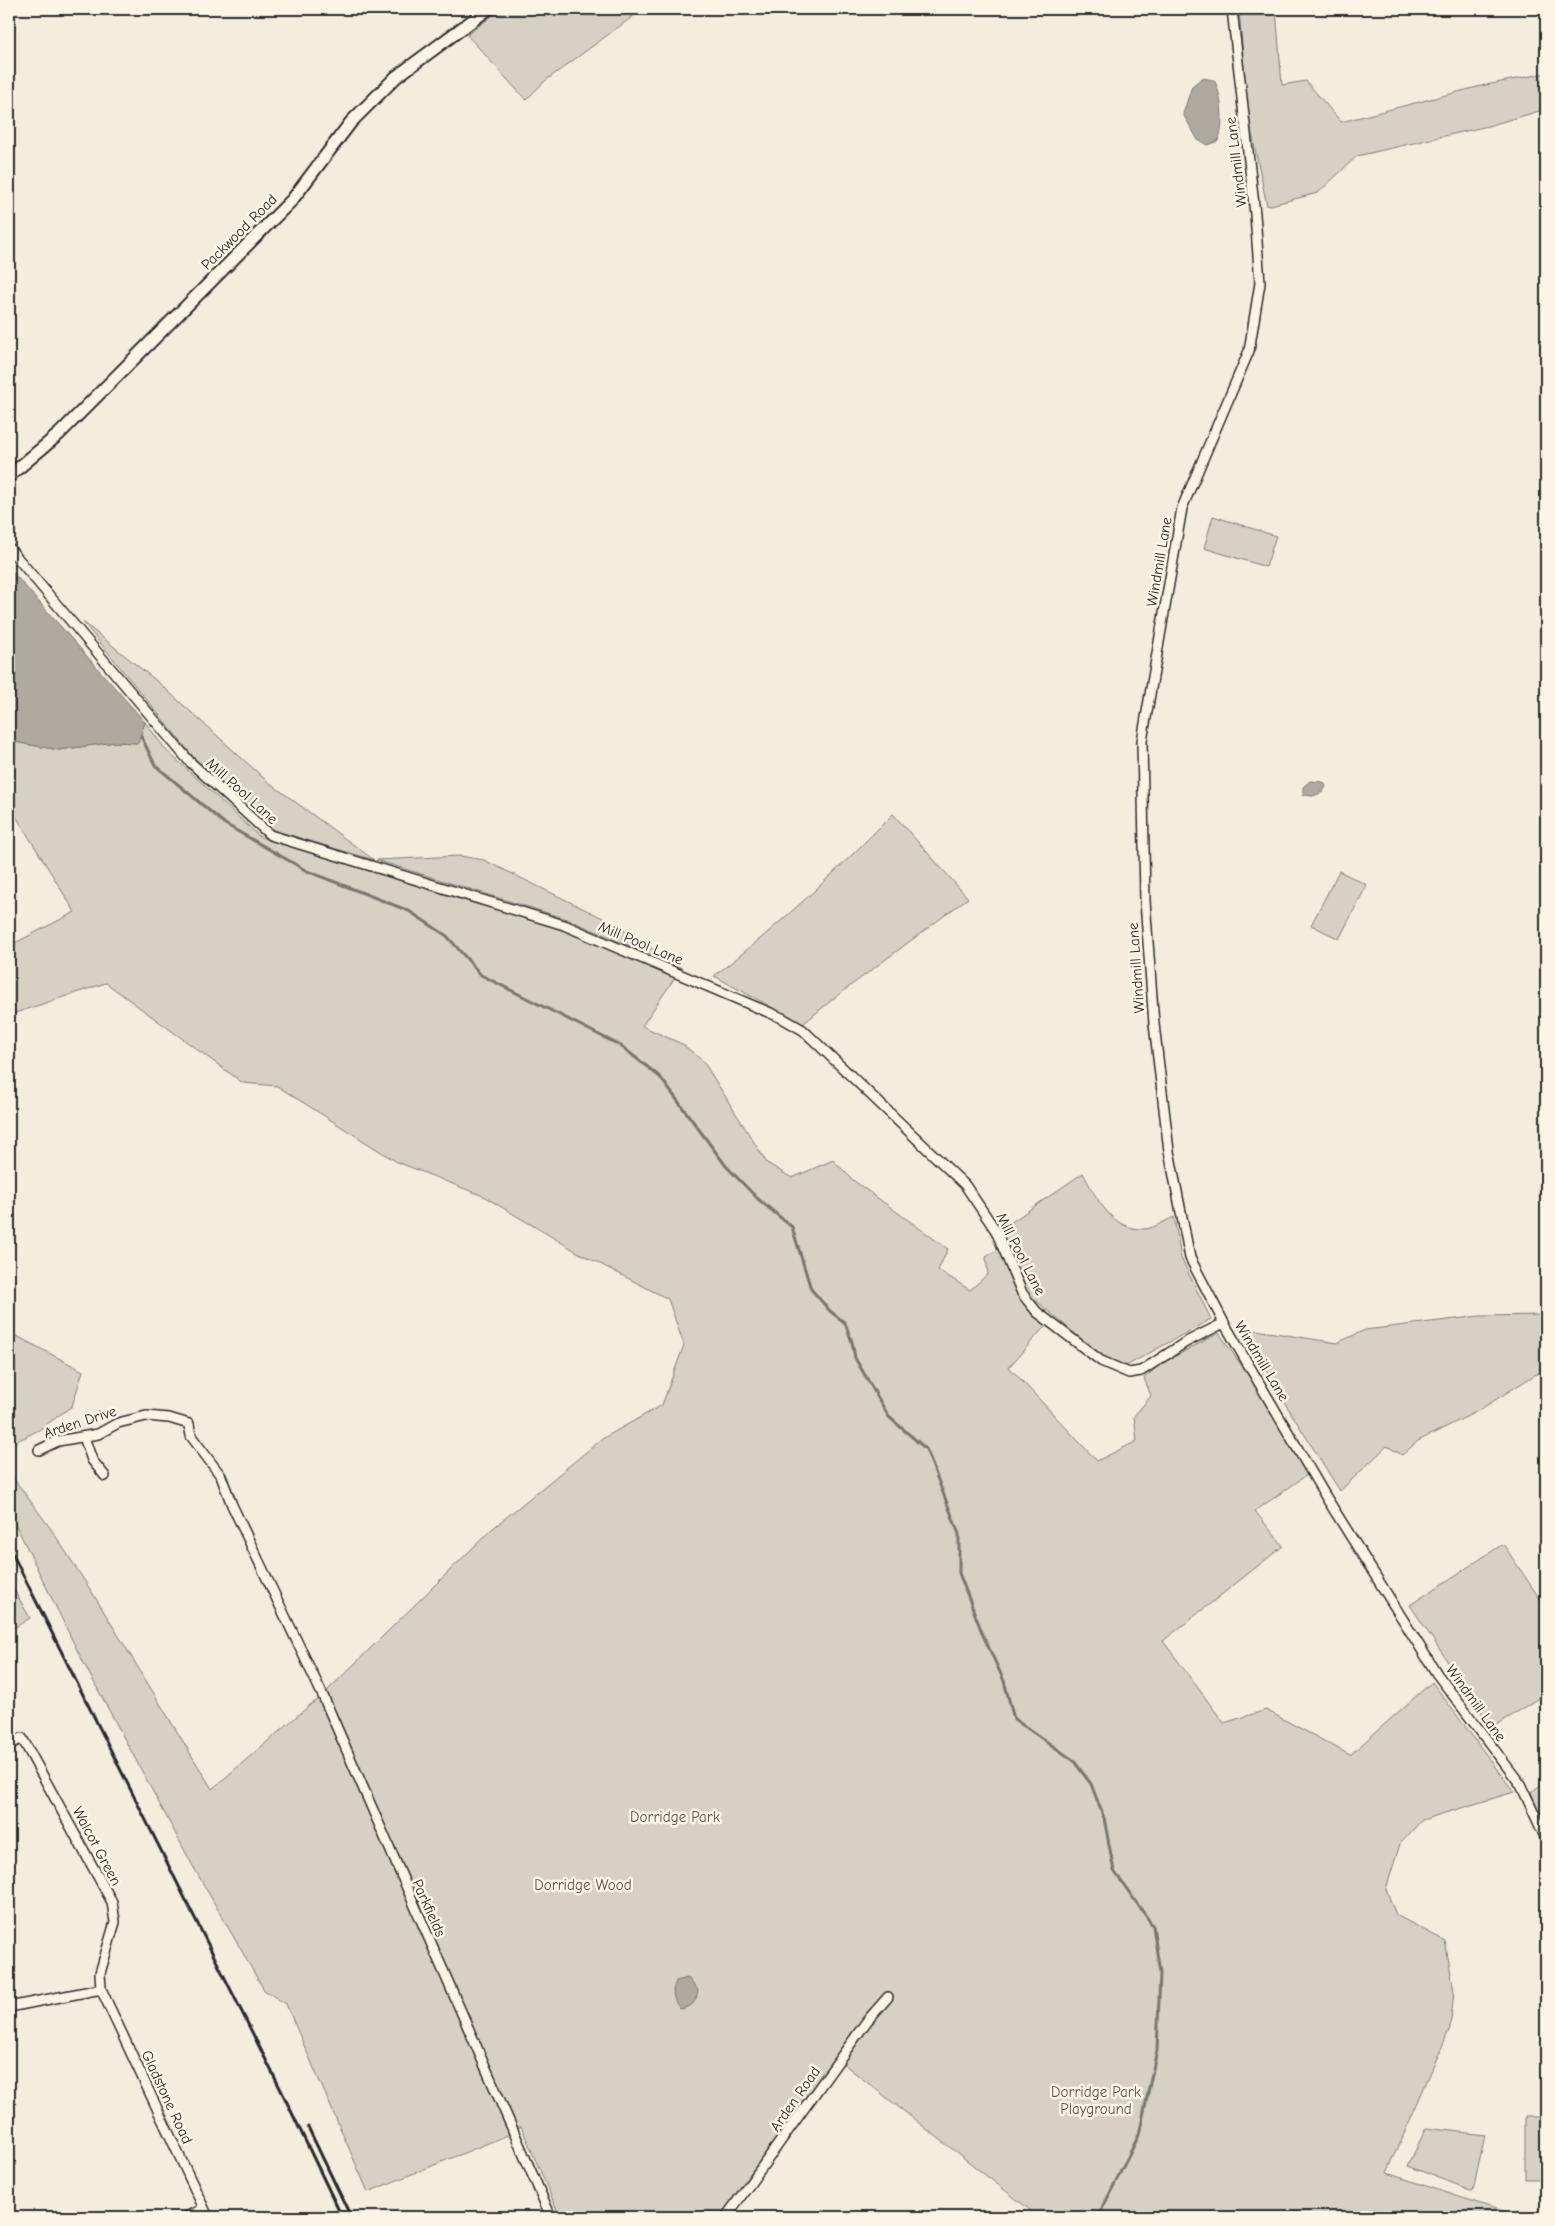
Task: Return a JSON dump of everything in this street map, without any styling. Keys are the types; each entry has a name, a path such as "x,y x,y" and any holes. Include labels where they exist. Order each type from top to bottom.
{"street":[{"name":"Packwood Road","path":"9,476 59,434 292,200 351,121 414,62 488,9"},
{"name":"Windmill Lane","path":"1232,9 1256,214 1260,283 1249,351 1182,508 1142,741 1145,901 1154,1024 1169,1151 1190,1258 1224,1323 1326,1497 1437,1674 1521,1785 1546,1839"},
{"name":"Mill Pool Lane","path":"9,548 189,762 270,835 564,925 782,1018 803,1030 965,1185 996,1231 1022,1293 1037,1312 1112,1367 1129,1373 1141,1371 1186,1342 1224,1323"},
{"name":"Arden Drive","path":"39,1450 58,1441 98,1434 118,1423 146,1416 170,1418 189,1424 191,1436 219,1473"},
{"path":"84,1437 92,1460 105,1476"},
{"name":"Parkfields","path":"219,1473 323,1696 551,2217"},
{"name":"Walcot Green","path":"9,1744 22,1738 112,1902 115,1922 100,1974 101,1989"},
{"path":"9,2007 101,1989"},
{"name":"Gladstone Road","path":"101,1989 206,2213"},
{"name":"Arden Road","path":"726,2217 867,2021 888,1997"},
{"path":"186,2217 206,2213"}],"green space":[{"path":"501,9 643,9 545,81 526,100 467,35"},
{"path":"1239,9 1276,9 1282,85 1306,81 1341,122 1481,86 1546,73 1546,109 1488,126 1357,156 1318,193 1267,206 1248,115"},
{"path":"1213,516 1276,536 1266,567 1204,548"},
{"path":"83,622 159,683 267,781 374,860 273,830 196,760"},
{"path":"145,722 166,750 260,837 469,902 562,928 676,976 642,1026 682,1044 703,1061 767,1163 792,1178 833,1160 854,1181 948,1249 938,1270 970,1290 988,1274 986,1257 998,1249 1022,1301 1046,1325 1009,1367 1097,1461 1137,1441 1134,1416 1151,1396 1144,1378 1161,1364 1219,1333 1252,1381 1307,1475 1255,1511 1283,1546 1163,1641 1224,1723 1266,1710 1350,1755 1432,1682 1514,1792 1422,1820 1400,1844 1386,1889 1396,1915 1445,1941 1454,1991 1450,2028 1387,2173 1520,2217 1039,2217 836,2058 723,2217 560,2217 521,2126 508,2135 368,2192 286,2004 264,1990 193,1866 82,1660 9,1511 9,1465 14,1479 51,1529 95,1597 212,1789 310,1705 328,1693 327,1691 492,1529 602,1439 662,1405 684,1345 668,1299 579,1253 483,1196 397,1162 277,1086 243,1083 106,983 9,1015 9,946 75,912 9,805 9,741 59,750 115,742 138,743"},
{"path":"893,814 968,898 838,995 803,1024 714,976 806,898"},
{"path":"460,856 484,860 611,922 683,969 567,919 376,860"},
{"path":"1339,871 1367,885 1339,939 1311,925"},
{"path":"1083,1173 1106,1211 1123,1225 1145,1229 1174,1217 1181,1258 1211,1319 1126,1366 1100,1355 1027,1293 1000,1230"},
{"path":"1546,1315 1546,1368 1476,1412 1418,1441 1402,1455 1387,1446 1340,1491 1281,1397 1243,1328 1337,1343 1365,1330 1480,1316"},
{"path":"9,1332 83,1371 72,1406 39,1430 9,1445"},
{"path":"1503,1544 1546,1608 1546,1694 1492,1728 1410,1605"},
{"path":"9,1581 30,1618 9,1631"},
{"path":"1546,1781 1546,1827 1531,1792"},
{"path":"1525,2116 1546,2116 1546,2179 1525,2179"},
{"path":"1426,2128 1485,2135 1473,2191 1408,2166"}],"shaded area":[{"path":"1202,78 1214,80 1222,110 1218,141 1207,145 1198,140 1183,114 1192,86"},
{"path":"9,568 145,722 138,743 115,742 59,750 9,741"},
{"path":"1310,781 1323,782 1326,786 1323,792 1313,796 1303,795 1303,787"},
{"path":"688,1978 698,1990 697,1994 695,2001 691,2005 680,2009 674,1996 674,1985 676,1981"}],"waterway":[{"path":"141,736 155,765 225,824 307,871 409,911 447,936 481,975 621,1046 660,1077 726,1166 758,1199 792,1227 811,1289 830,1311 845,1323 852,1342 855,1358 889,1417 926,1449 959,1534 959,1573 983,1635 1004,1681 1014,1719 1073,1760 1091,1784 1104,1818 1114,1871 1153,1926 1160,1973 1157,2050 1139,2135 1098,2217"}],"railway":[{"path":"9,1547 281,2090 342,2217"},
{"path":"308,2127 351,2217"}],"park label":[{"name":"Dorridge Park","path":"675,1817"},
{"name":"Dorridge Wood","path":"583,1885"},
{"name":"Dorridge Park Playground","path":"1096,2100"}]}
